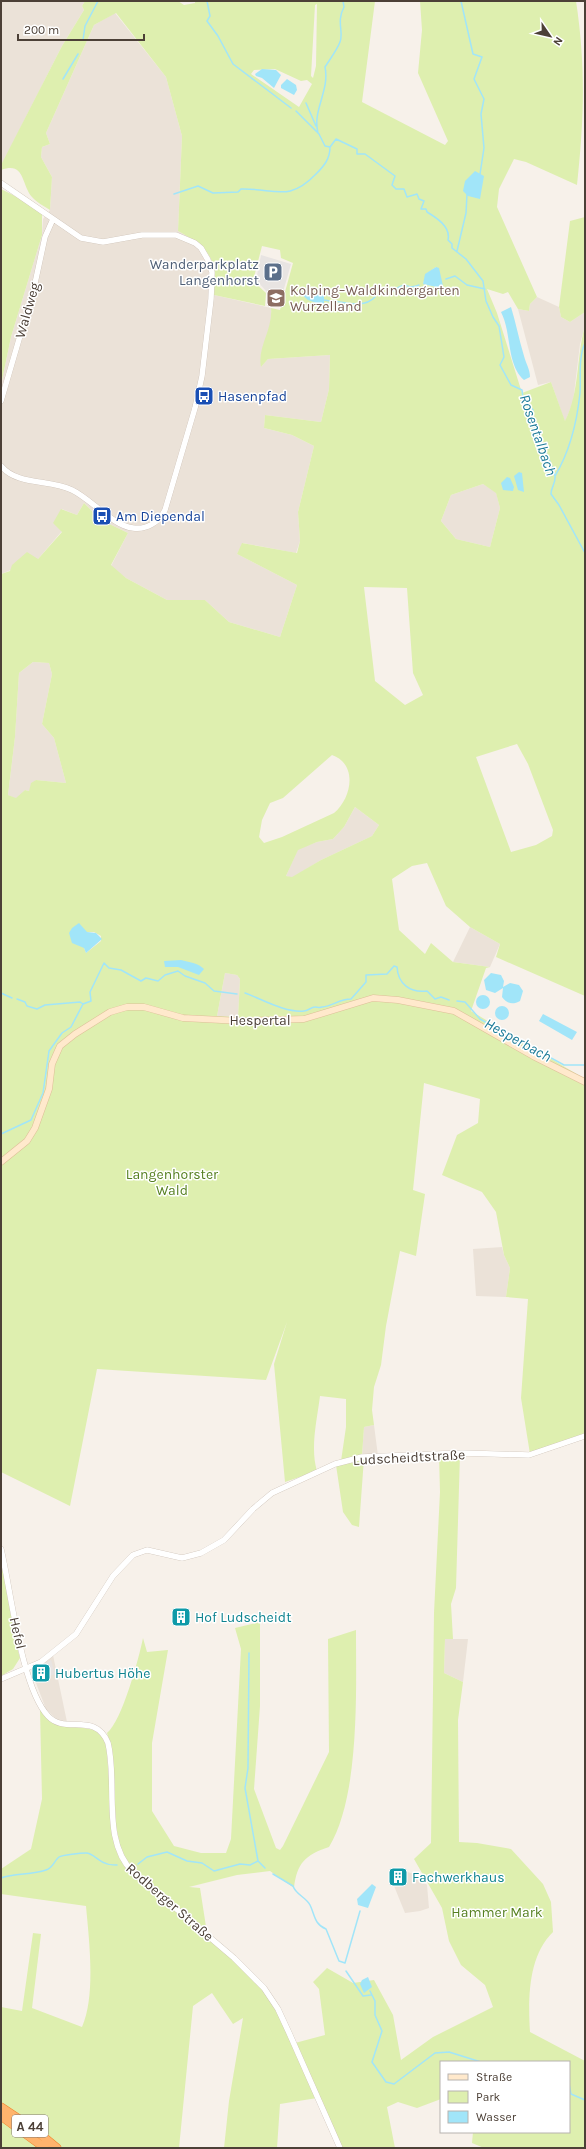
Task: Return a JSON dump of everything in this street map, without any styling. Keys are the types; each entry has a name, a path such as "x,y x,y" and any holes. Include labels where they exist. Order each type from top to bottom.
{"highway":[{"name":"A 44","path":"1,2107 34,2129 57,2148"},
{"name":"A 44","path":"1,2116 45,2148"}],"main road":[{"name":"Hespertal","path":"1,1162 21,1146 35,1128 49,1089 52,1064 60,1046 75,1034 110,1012 128,1007 144,1007 183,1018 265,1020 304,1019 374,998 398,1000 454,1011 533,1056 585,1082"}],"street":[{"path":"1,183 81,238 96,242 142,235 164,234 183,237 201,248 210,266 210,306 199,391 165,510 159,519 149,527 136,529 123,526 71,489 54,484 15,477 1,466"},
{"name":"Waldweg","path":"1,401 34,288 45,236 53,219"},
{"name":"Ludscheidtstraße","path":"1,1679 27,1669 43,1660 76,1634 109,1582 133,1555 147,1550 182,1558 201,1553 224,1540 253,1509 272,1493 335,1464 362,1457 462,1453 529,1455 585,1436"},
{"name":"Hefel","path":"1,1549 16,1629 27,1669"},
{"name":"Rodberger Straße","path":"27,1669 37,1698 50,1718 61,1723 93,1726 104,1736 110,1751 115,1836 122,1858 133,1872 234,1958 264,1988 278,2009 340,2148"}],"shaded area":[{"path":"1,1 85,1 82,6 84,10 62,46 1,166"},
{"path":"115,13 166,77 182,136 178,231 201,244 211,258 216,274 214,295 271,308 271,326 261,367 268,359 330,355 329,389 321,422 265,415 264,428 292,435 314,446 298,512 300,541 296,553 243,543 237,554 297,585 280,637 229,622 205,600 167,600 126,578 111,566 128,533 101,520 84,503 77,515 62,509 62,531 38,559 1,574 1,385 11,337 42,235 43,219 50,210 52,177 41,157 42,147 50,144 46,133 94,25"},
{"name":"Wanderparkplatz Langenhorst","path":"261,255 291,264 283,292 271,290 267,292 256,280"},
{"name":"Kolping–Waldkindergarten Wurzelland","path":"271,290 283,292 279,308 271,307"},
{"path":"537,297 559,307 561,317 570,322 585,312 585,326 580,344 573,402 565,422 551,382 538,385 518,309 529,311 530,304"},
{"path":"483,484 496,492 500,508 490,547 456,539 441,521 451,495"},
{"path":"33,662 49,663 52,674 42,724 54,738 66,783 36,780 29,791 25,790 17,799 8,795 15,737 19,673"},
{"path":"355,807 379,825 372,836 321,860 292,878 286,876 298,849 317,842 333,839 344,827"},
{"path":"470,927 500,944 490,967 453,962"},
{"path":"225,973 237,975 240,979 238,1017 217,1016"},
{"path":"502,1247 510,1268 506,1297 476,1296 473,1249"},
{"path":"374,1425 378,1456 362,1456 364,1427"},
{"path":"445,1639 468,1639 463,1682 444,1673"},
{"path":"53,1655 67,1722 57,1720 46,1709 31,1670"},
{"path":"51,1660 55,1674 47,1677 44,1664"},
{"path":"400,1870 418,1875 427,1885 429,1908 405,1913 392,1881 393,1875"}],"green space":[{"name":"Langenhorster Wald","path":"85,1 178,1 184,5 195,3 195,1 375,1 362,102 445,145 448,141 418,73 422,30 420,1 576,1 583,71 581,138 577,185 526,162 514,159 499,189 497,207 537,297 530,304 529,311 518,309 508,292 503,294 487,289 497,313 522,393 551,382 565,421 570,410 576,386 580,350 585,326 585,996 496,957 500,944 470,927 446,906 427,863 412,866 392,879 399,930 425,954 431,943 453,962 490,967 486,968 471,1011 585,1079 585,1433 530,1454 521,1398 528,1299 506,1297 510,1268 504,1255 496,1212 482,1192 442,1175 457,1135 478,1123 480,1099 424,1083 413,1190 425,1194 416,1256 400,1251 386,1326 381,1365 374,1387 372,1410 374,1425 364,1427 362,1456 341,1461 346,1427 346,1399 320,1396 314,1443 317,1471 285,1482 274,1364 287,1322 266,1380 97,1369 70,1506 1,1472 1,574 10,571 12,565 27,552 38,559 62,532 53,523 61,509 77,515 84,503 101,520 128,533 111,565 126,578 167,600 205,600 229,622 280,637 297,585 237,554 242,543 297,553 300,541 298,512 314,446 292,435 264,428 265,415 321,422 329,389 330,355 268,359 261,367 261,352 270,324 271,308 280,310 293,263 281,258 280,250 262,246 253,281 266,293 265,306 214,295 214,272 209,256 198,243 178,231 182,136 166,77 116,13 94,25 46,133 50,144 42,147 41,157 52,177 50,210 32,197 18,171 9,168 1,170 2,163 62,46 84,10 82,6","holes":["317,4 316,66 313,78 311,76 315,5","275,69 301,81 307,80 312,84 299,107 251,74 254,70","436,267 441,288 423,284 426,274","483,484 496,493 500,508 490,547 456,539 441,521 451,495","364,587 407,588 413,673 423,695 405,705 375,681","33,662 49,663 52,674 42,724 54,738 66,783 36,780 31,783 29,791 25,790 16,798 8,795 15,737 19,673","517,744 528,764 553,830 552,836 536,845 511,852 476,757","332,755 340,759 346,766 349,773 350,782 348,790 345,799 334,813 282,837 264,843 259,837 262,820 270,803 283,798","355,807 379,825 372,836 321,860 292,877 286,876 298,850 317,842 333,839 344,827","87,932 94,932 101,936 101,941 86,953 84,948","225,973 237,975 240,979 238,1017 217,1016"]},
{"path":"1,189 19,198 42,214 42,235 11,337 1,385"},
{"path":"585,217 585,312 570,322 561,317 559,307 570,221"},
{"name":"Hammer Mark","path":"460,1454 456,1588 451,1604 453,1639 445,1639 444,1673 463,1682 458,1720 459,1842 477,1843 511,1849 543,1884 551,1902 553,1932 539,1953 534,1965 531,1979 529,2006 530,2032 585,2061 585,2148 484,2148 472,2143 473,2133 570,2133 570,2061 440,2061 440,2099 417,2108 398,2102 387,2107 395,2148 341,2148 295,2043 325,2035 319,1989 313,1982 327,1968 353,1983 374,1980 393,2015 401,2060 433,2037 493,2007 485,1985 461,1965 449,1941 442,1908 414,1859 431,1843 434,1613 440,1492 439,1455"},
{"path":"364,1458 359,1527 352,1525 343,1512 336,1465"},
{"path":"1,1559 15,1639 20,1658 13,1669 1,1676"},
{"path":"260,1622 260,1706 254,1789 276,1848 280,1850 283,1846 329,1752 328,1639 356,1630 356,1712 351,1772 339,1826 329,1847 314,1853 304,1861 297,1872 294,1888 270,1871 237,1875 189,1887 200,1888 207,1933 134,1870 122,1856 116,1826 112,1748 107,1733 113,1726 124,1703 134,1674 143,1638 147,1652 168,1650 152,1743 152,1811 174,1846 201,1853 226,1853 231,1839 241,1649 235,1628"},
{"path":"40,1709 54,1723 95,1730 106,1741 114,1843 124,1866 251,1974 275,2006 317,2098 280,2104 277,2148 224,2148 229,2101 243,2018 233,2024 212,1993 193,2006 179,2148 1,2148 1,2007 22,2011 33,1933 41,1934 32,2008 82,2027 89,1999 89,1935 86,1906 1,1894 1,1869 31,1849 42,1799"}],"water":[{"path":"262,69 276,70 281,75 274,88 262,78 256,76 255,74"},
{"path":"287,79 296,85 297,90 294,95 281,88 281,85"},
{"path":"475,171 484,176 480,199 468,196 463,191 465,181"},
{"path":"436,267 439,268 443,286 441,288 423,284 425,274"},
{"path":"307,291 324,295 324,303 322,305 308,300 301,294"},
{"path":"511,307 530,374 530,377 524,380 514,366 507,329 501,312"},
{"path":"519,472 522,473 524,492 518,490 514,476"},
{"path":"507,477 510,478 514,487 513,491 503,490 501,483"},
{"path":"79,923 87,932 96,933 102,939 86,953 84,948 72,943 69,933 72,928"},
{"path":"181,960 196,964 204,969 199,975 178,967 165,967 164,961"},
{"path":"491,973 501,975 504,981 503,987 510,983 519,985 523,991 520,1001 513,1003 506,1001 502,997 503,988 495,993 486,990 484,980"},
{"path":"480,995 486,995 490,999 490,1005 486,1009 480,1009 476,1005 476,999"},
{"path":"499,1006 505,1006 509,1010 509,1016 505,1020 499,1020 495,1016 495,1010"},
{"path":"543,1014 577,1032 572,1040 539,1021"},
{"path":"372,1884 376,1887 368,1908 358,1905 357,1899"},
{"path":"368,1977 372,1987 364,1993 360,1984 362,1980"}],"waterway":[{"path":"83,40 85,26 98,1"},
{"name":"Rosentalbach","path":"207,1 210,16 207,21 218,36 233,64 291,108"},
{"path":"318,133 317,116 325,84 325,67 340,42 340,22 344,7 343,1"},
{"path":"461,1 473,54 482,57 474,79 484,99 481,114 484,148 480,174"},
{"path":"63,79 78,54"},
{"path":"306,103 316,126"},
{"name":"Rosentalbach","path":"296,111 319,134 325,146 330,147 336,139 357,149 357,154 365,154 395,176 392,185 396,189 404,189 407,197 417,194 419,199 424,201 421,209 426,209 427,212 442,223 447,231 448,240 452,244 452,248 466,259 483,281 486,301 499,326 504,357 500,365 511,385 522,390 523,398 533,410 530,418 550,461 555,476 551,494 559,505 585,553"},
{"path":"174,194 198,186 213,193 238,192 241,189 281,192 289,191 306,183 319,171 328,159 330,147"},
{"path":"457,251 466,213 467,194"},
{"path":"446,279 455,276 467,285 485,289"},
{"path":"391,293 404,285 411,287 419,285"},
{"path":"292,292 302,295"},
{"path":"334,301 350,304 361,304 366,303 375,297"},
{"path":"324,300 330,301"},
{"path":"555,476 565,457 575,425 580,393 581,355 585,343"},
{"name":"Hesperbach","path":"1,1134 31,1120 43,1093 49,1051 62,1033 71,1027 83,1004 91,1001 90,992 104,963 109,968 121,970 141,981 146,978 158,981 165,975 178,971 185,976 205,983 214,991 237,994"},
{"name":"Hesperbach","path":"245,993 281,1008 305,1011 314,1007 326,1006 351,999 366,982 366,975 387,974 394,966 397,967 402,983 410,989 427,991 435,999 441,997 449,1000"},
{"path":"1,993 12,998"},
{"path":"17,999 25,1002 27,1006 37,1009 45,1005 80,1002 83,1004"},
{"name":"Hesperbach","path":"457,1001 465,1002 480,1019 564,1065 585,1065"},
{"path":"249,1653 248,1768 245,1788 258,1861 265,1868"},
{"path":"138,1864 147,1857 167,1852 187,1861 202,1863 214,1871 240,1864 250,1865 258,1861"},
{"path":"1,1878 46,1870 50,1868 59,1857 76,1854 89,1853 106,1864 117,1865"},
{"path":"273,1874 293,1886 296,1892 308,1902 315,1919 319,1925 326,1929 339,1961 345,1963 360,1911"},
{"path":"346,1971 363,1996 371,1995"},
{"path":"370,1991 375,2001 375,2015 382,2031 372,2062 386,2082 394,2084 435,2053 449,2052 478,2061"},
{"path":"570,2089 571,2094 585,2100"}],"place":[{"name":"Wanderparkplatz Langenhorst","path":"273,272"},
{"name":"Kolping–Waldkindergarten Wurzelland","path":"276,298"},
{"name":"Hasenpfad","path":"204,396"},
{"name":"Am Diependal","path":"102,516"},
{"name":"Hof Ludscheidt","path":"181,1617"},
{"name":"Hubertus Höhe","path":"41,1673"},
{"name":"Fachwerkhaus","path":"398,1877"}]}
